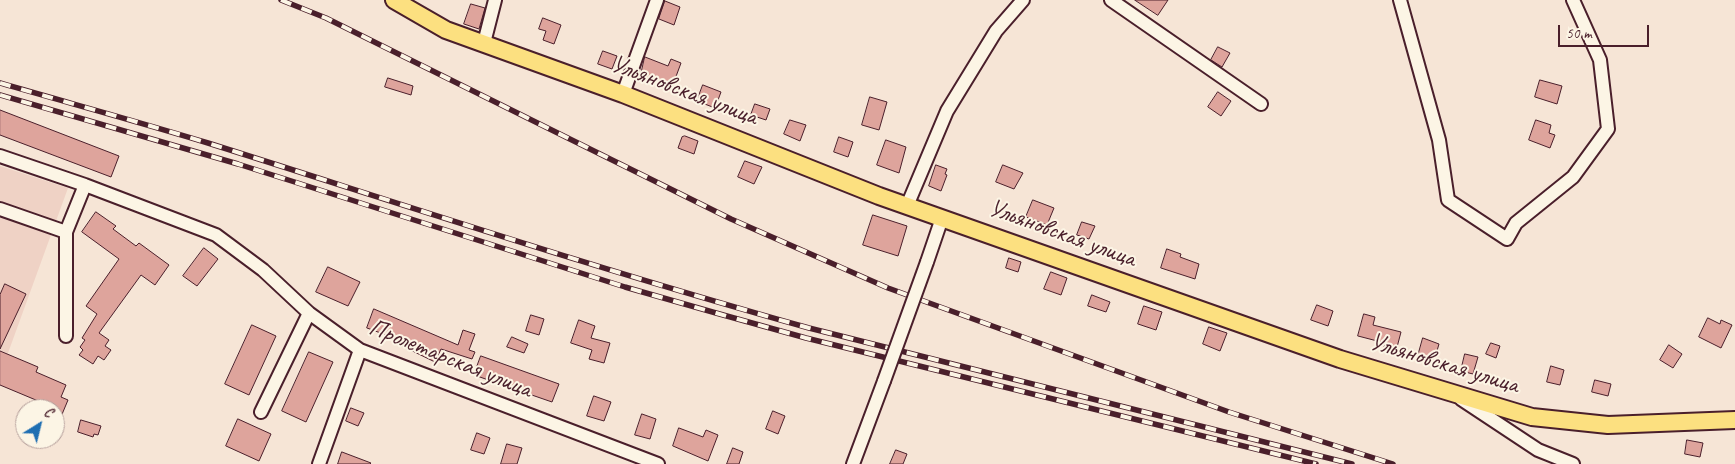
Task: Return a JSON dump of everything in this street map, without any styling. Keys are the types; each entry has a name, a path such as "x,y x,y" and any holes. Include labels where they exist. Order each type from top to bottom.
{"main road":[{"name":"Ульяновская улица","path":"394,0 446,30 623,94 907,206 1340,359 1532,417 1608,425 1735,420"}],"street":[{"path":"484,43 496,0"},
{"path":"623,94 657,0"},
{"path":"907,206 947,111 996,31 1023,0"},
{"path":"1110,0 1261,104"},
{"path":"1400,0 1439,140 1448,200 1507,240 1516,223 1573,177 1608,129 1600,60 1572,0"},
{"name":"Пролетарская улица","path":"0,156 85,185 216,235 263,270 309,313 360,350 658,464"},
{"path":"66,336 66,232 85,185"},
{"path":"0,209 66,232"},
{"path":"852,464 884,381 942,218"},
{"path":"261,412 309,313"},
{"path":"319,464 360,350"},
{"path":"1451,392 1538,450 1573,464"}],"shaded area":[{"path":"0,166 68,188 0,375"}],"building":[{"path":"1135,0 1168,0 1158,15"},
{"path":"665,1 680,7 674,25 659,19"},
{"path":"471,4 485,8 479,29 464,24"},
{"path":"543,18 561,25 554,44 543,40 546,31 539,29"},
{"path":"1218,47 1230,53 1222,67 1211,60"},
{"path":"603,51 617,56 612,69 598,64"},
{"path":"645,57 668,66 671,59 681,63 671,90 640,79"},
{"path":"388,78 413,86 411,95 385,87"},
{"path":"1540,80 1562,86 1557,104 1535,97"},
{"path":"703,85 721,92 715,108 697,101"},
{"path":"1218,92 1231,101 1221,116 1208,107"},
{"path":"870,97 887,102 879,130 862,125"},
{"path":"755,104 770,109 766,120 751,115"},
{"path":"0,110 119,156 111,177 0,135"},
{"path":"790,120 806,125 800,141 784,134"},
{"path":"1536,120 1551,125 1549,133 1555,135 1550,148 1529,140"},
{"path":"685,136 698,141 694,154 678,148 682,137"},
{"path":"839,137 853,142 848,157 834,152"},
{"path":"886,140 906,147 899,173 877,165"},
{"path":"745,161 762,167 754,184 738,177"},
{"path":"936,165 947,169 945,174 947,175 941,191 929,186"},
{"path":"1003,165 1023,173 1014,189 996,182"},
{"path":"1033,200 1054,208 1047,225 1026,217"},
{"path":"96,212 116,226 113,229 136,246 139,243 169,265 155,285 141,275 99,333 109,340 105,346 111,350 104,360 98,356 93,364 79,355 83,350 80,347 85,340 82,338 97,314 86,306 119,259 82,232"},
{"path":"873,215 907,226 898,256 863,245"},
{"path":"1082,222 1095,226 1089,239 1077,235"},
{"path":"204,248 218,259 197,286 183,276"},
{"path":"1167,249 1181,254 1180,257 1199,264 1195,279 1161,268"},
{"path":"1009,258 1021,262 1018,272 1006,268"},
{"path":"328,267 360,282 348,306 316,292"},
{"path":"1051,272 1067,278 1061,295 1044,289"},
{"path":"5,284 26,294 0,349 0,295"},
{"path":"1092,295 1110,302 1106,312 1088,306"},
{"path":"1317,305 1333,311 1328,326 1311,320"},
{"path":"1144,306 1162,312 1156,330 1138,324"},
{"path":"374,309 458,345 463,330 475,334 469,350 475,352 472,359 441,349 435,362 396,343 397,339 367,328"},
{"path":"1364,314 1375,317 1373,325 1401,332 1396,351 1384,347 1385,343 1358,336"},
{"path":"531,315 544,319 539,335 526,331"},
{"path":"1708,318 1720,324 1721,320 1732,325 1721,348 1699,337"},
{"path":"579,320 595,326 591,338 610,343 604,363 589,359 592,350 571,343"},
{"path":"252,325 276,336 249,395 225,384"},
{"path":"1209,327 1227,333 1220,351 1203,344"},
{"path":"512,337 528,344 524,353 507,347"},
{"path":"1423,338 1439,344 1434,361 1418,356"},
{"path":"1491,343 1500,346 1496,358 1486,354"},
{"path":"1669,345 1682,354 1673,368 1660,360"},
{"path":"0,351 38,367 36,372 66,385 61,397 68,400 65,407 65,399 33,399 0,385"},
{"path":"309,352 333,362 306,422 282,411"},
{"path":"1465,354 1478,357 1473,374 1461,371"},
{"path":"481,356 559,384 552,402 474,375"},
{"path":"1551,366 1564,370 1560,385 1547,382"},
{"path":"1595,380 1611,384 1608,396 1592,392"},
{"path":"594,396 611,402 604,421 587,416"},
{"path":"351,408 364,413 358,426 346,421"},
{"path":"773,411 785,416 778,434 766,429"},
{"path":"642,414 656,419 650,439 635,435"},
{"path":"238,419 271,434 259,461 226,446"},
{"path":"81,420 101,426 98,435 94,434 93,437 78,432"},
{"path":"679,428 703,437 706,430 718,435 708,461 673,446"},
{"path":"477,433 490,438 484,454 471,450"},
{"path":"1687,440 1703,443 1700,457 1685,454"},
{"path":"507,444 522,448 517,464 501,464"},
{"path":"733,448 743,452 739,464 727,464"},
{"path":"896,450 907,454 903,464 890,464"},
{"path":"342,452 371,463 338,464"}],"railway":[{"path":"281,0 326,18 731,219 888,288 1229,412 1393,464"},
{"path":"0,83 208,143 733,307 809,328 1352,464"},
{"path":"0,95 238,164 625,287 716,313 806,338 1316,464"}]}
